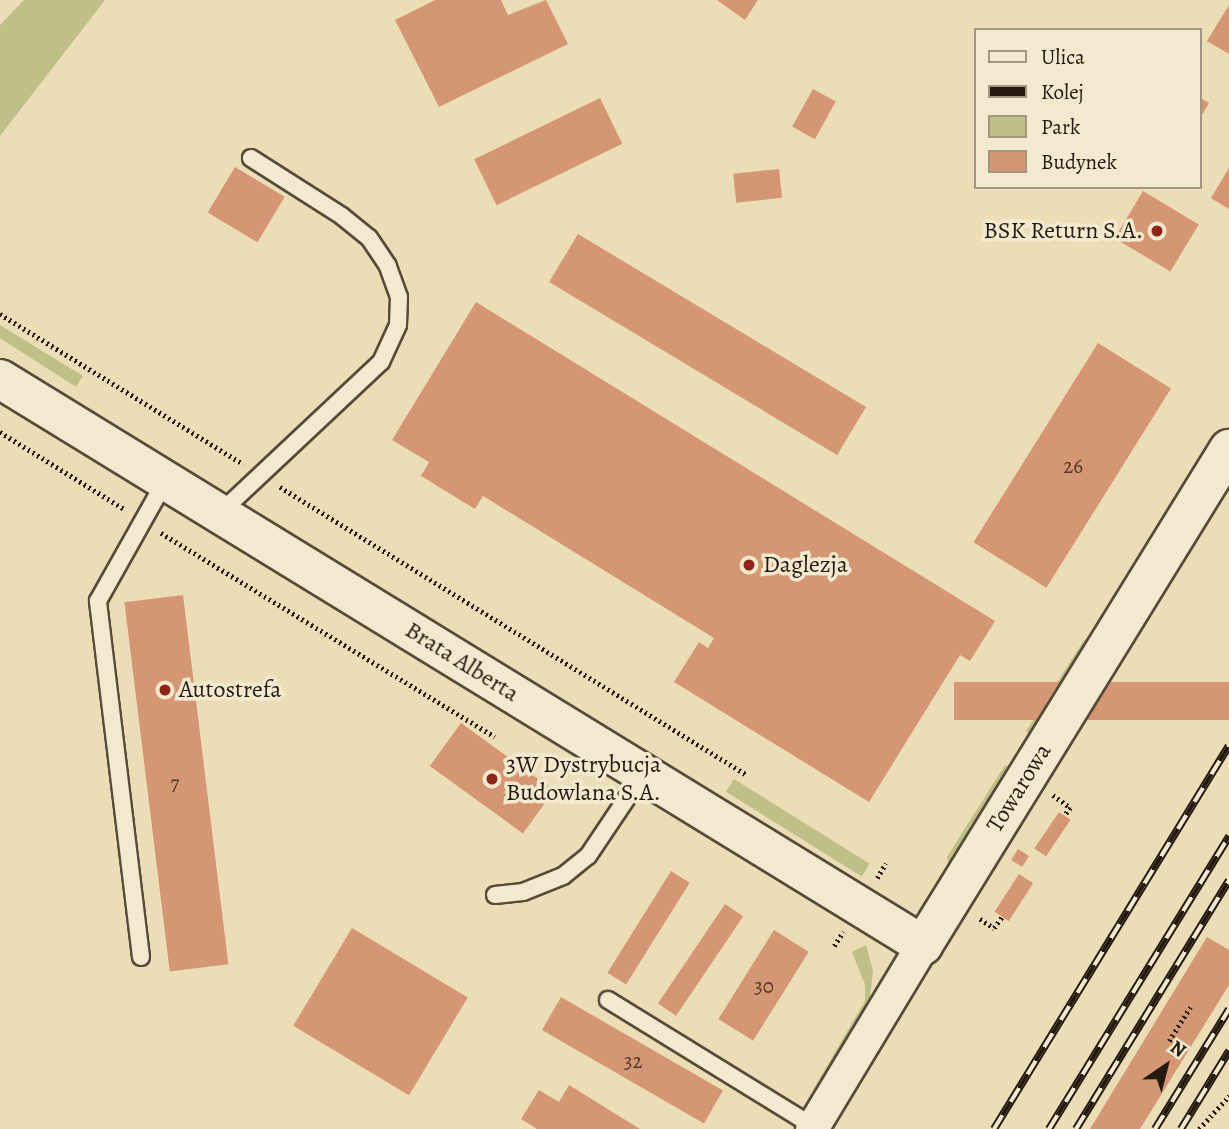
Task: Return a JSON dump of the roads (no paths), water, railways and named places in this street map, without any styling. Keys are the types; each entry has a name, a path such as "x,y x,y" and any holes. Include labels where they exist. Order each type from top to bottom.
{"street":[{"name":"Brata Alberta","path":"0,379 923,945"},
{"name":"Towarowa","path":"812,1128 1229,449"}],"lane":[{"path":"220,513 381,362 398,325 399,296 388,266 369,239 342,216 251,159"},
{"path":"141,957 98,601 166,480"},
{"path":"495,895 523,892 564,876 580,863 643,774"},
{"path":"608,1000 812,1128"}],"railway":[{"path":"994,1129 1229,746"},
{"path":"1049,1129 1229,836"},
{"path":"1076,1129 1229,880"},
{"path":"1155,1129 1229,1009"},
{"path":"1181,1129 1229,1051"}],"place":[{"name":"BSK Return S.A.","path":"1157,231"},
{"name":"Daglezja","path":"749,565"},
{"name":"Autostrefa","path":"165,690"},
{"name":"3W Dystrybucja Budowlana S.A.","path":"492,779"}]}
